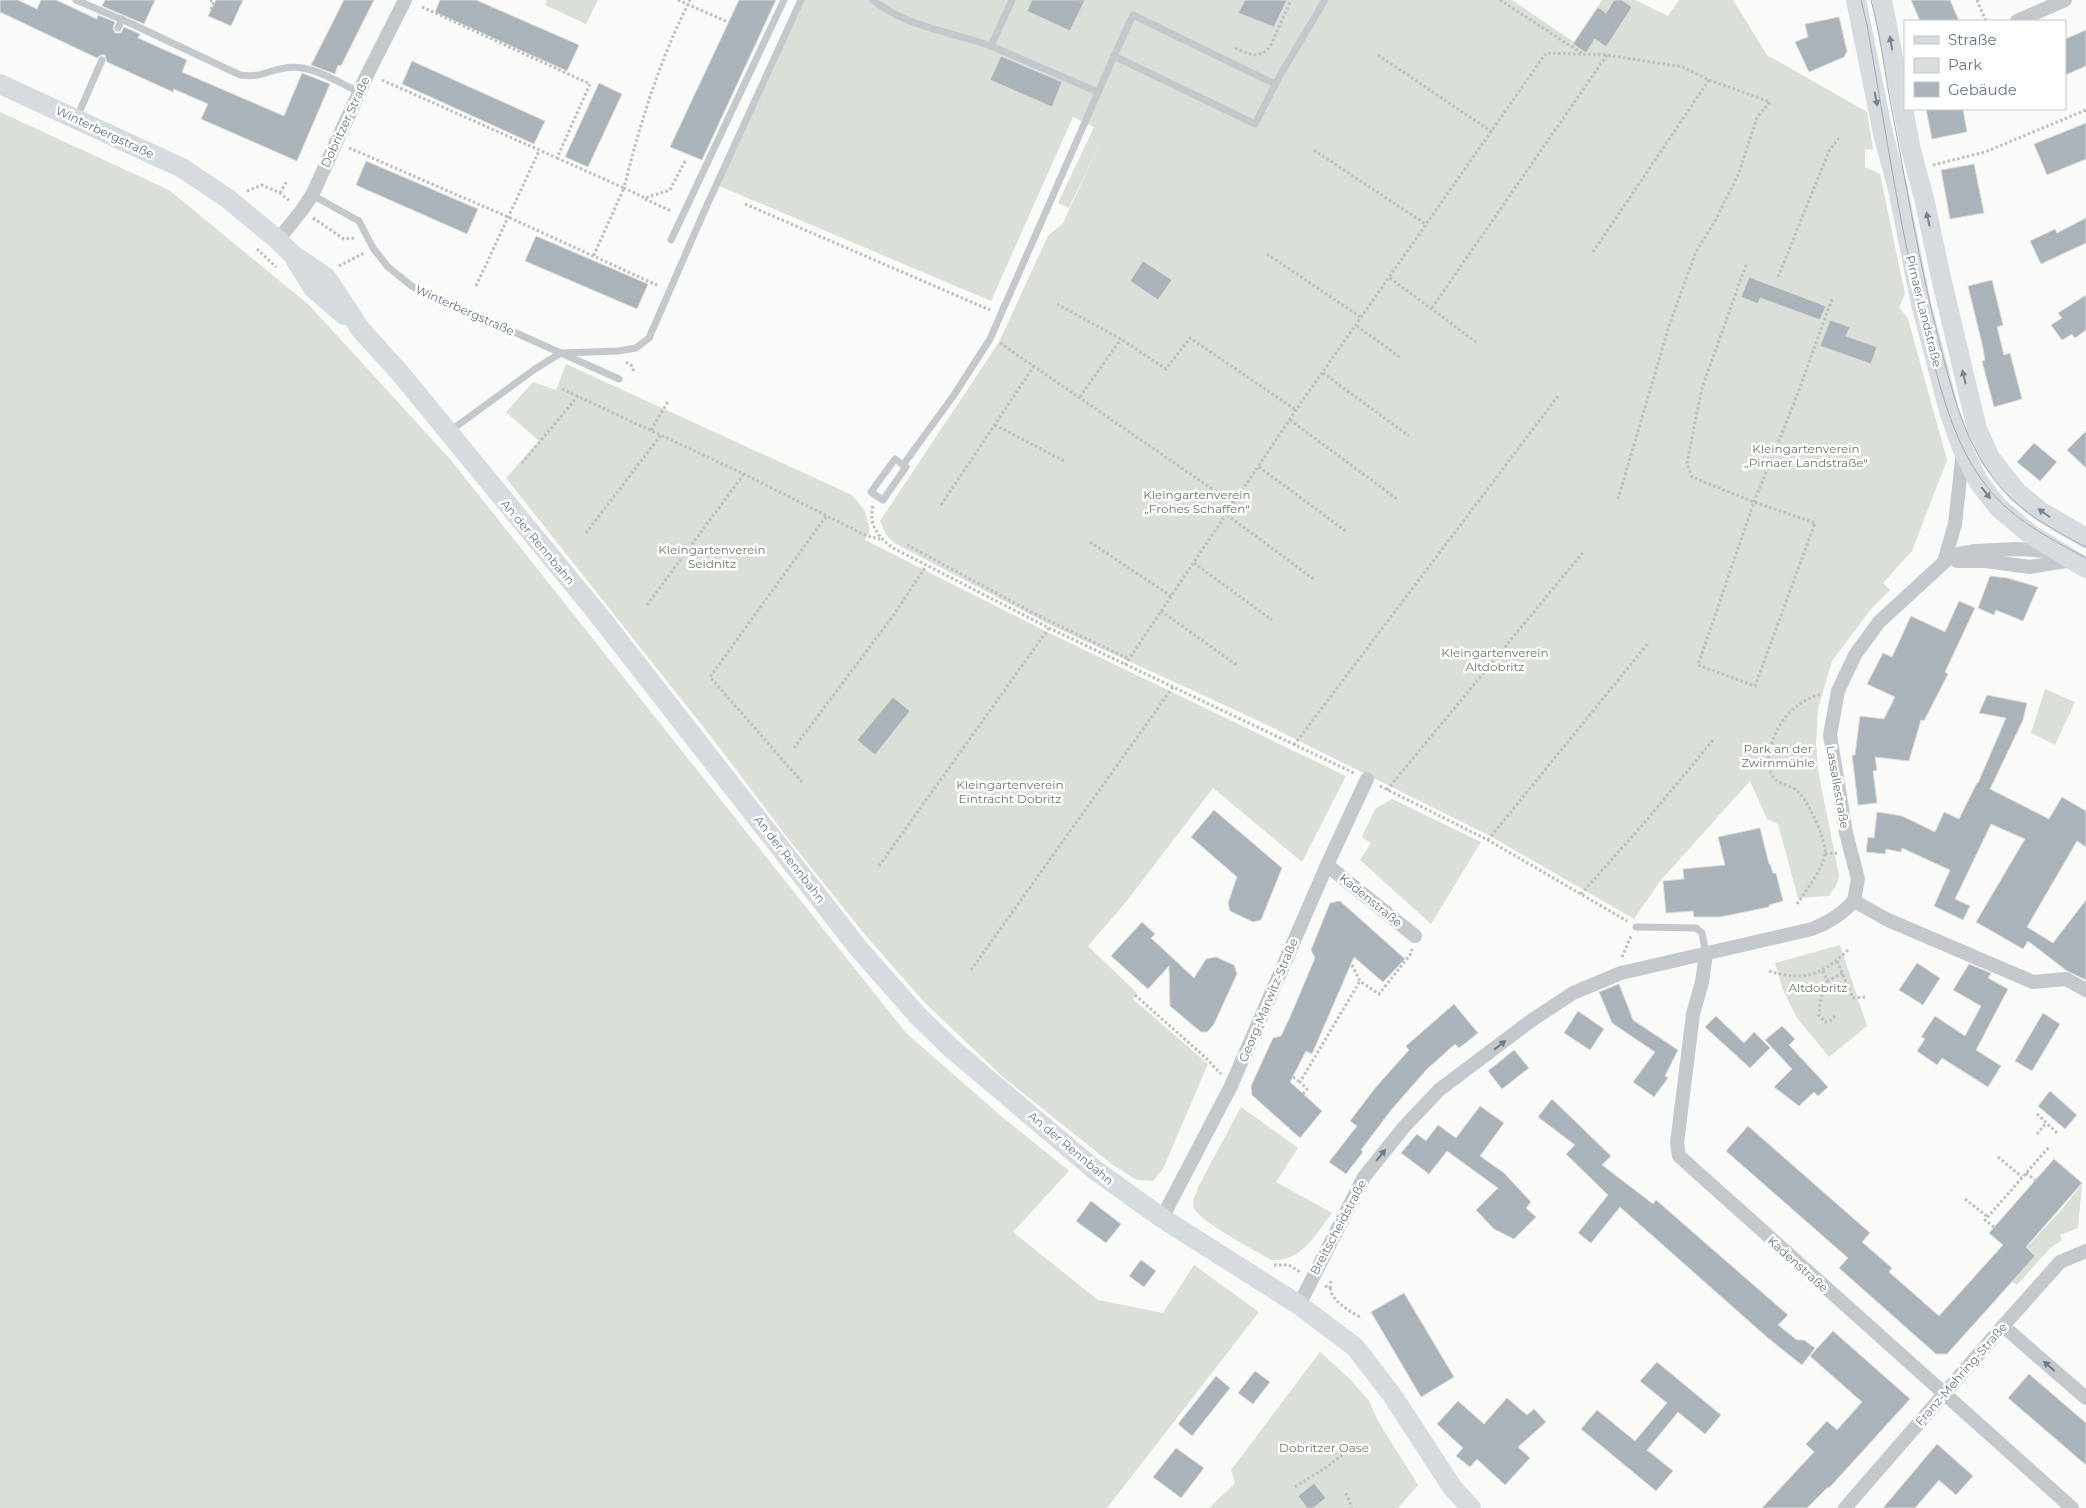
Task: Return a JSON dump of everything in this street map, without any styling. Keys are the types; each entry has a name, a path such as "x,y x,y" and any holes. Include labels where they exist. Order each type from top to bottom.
{"main road":[{"name":"Pirnaer Landstraße","path":"1856,0 1884,138 1898,189 1921,304 1950,414 1963,450 1978,481 1998,506 2030,534 2081,562"},
{"name":"Pirnaer Landstraße","path":"1882,0 1900,67 1904,92"},
{"name":"Winterbergstraße","path":"0,84 182,168 227,198 278,240"},
{"name":"Pirnaer Landstraße","path":"1907,110 1916,169 1968,394 1983,444 1998,470 2017,492 2040,511 2086,538"},
{"name":"An der Rennbahn","path":"278,240 293,255 326,277 361,330"},
{"name":"An der Rennbahn","path":"293,255 313,288 361,330 400,373 603,621 859,949 918,1016 951,1048 1095,1170 1162,1218 1299,1305"},
{"path":"1299,1305 1355,1347 1392,1395 1452,1487 1471,1508"}],"street":[{"path":"2019,20 2065,0"},
{"name":"Dobritzer Straße","path":"278,240 312,195 368,73 411,2"},
{"path":"1963,450 1955,524 1944,563 1966,560 2030,567 2081,562"},
{"name":"Lassallestraße","path":"1854,901 1858,879 1846,833 1830,735 1838,691 1855,655 1879,622 1918,584 1944,563"},
{"name":"Georg-Marwitz-Straße","path":"1162,1218 1232,1086 1327,865 1367,779"},
{"name":"Kadenstraße","path":"1327,865 1414,936"},
{"path":"1706,954 1812,928 1836,918 1854,901 1888,920 2033,982 2066,979 2086,990"},
{"name":"Kadenstraße","path":"1706,954 1702,982 1693,1014 1677,1143 1679,1156 2072,1508"},
{"name":"Breitscheidstraße","path":"1299,1305 1364,1177 1404,1127 1439,1090 1532,1020 1573,993 1624,972 1706,954"},
{"name":"Franz-Mehring-Straße","path":"1845,1508 2060,1262 2086,1251"},
{"path":"2003,1326 2086,1398"}],"lane":[{"path":"76,0 122,19 240,75 254,77 286,67 305,68 359,92"},
{"path":"671,240 784,0"},
{"path":"448,433 534,369 561,353 618,351 636,348 649,338 703,214 801,0"},
{"path":"873,0 885,10 925,28 960,35 991,46 1098,92"},
{"path":"991,46 1012,0"},
{"path":"1114,56 1255,124 1275,84 1325,0"},
{"path":"903,465 954,395 990,339 1133,15 1275,84"},
{"path":"118,28 122,19"},
{"path":"76,118 102,60"},
{"name":"Winterbergstraße","path":"312,195 359,221 373,248 388,267 413,287 619,379"},
{"path":"895,459 906,467 883,500 876,496 871,492 895,459"},
{"path":"1636,927 1696,928 1702,933 1706,954"}],"path":[{"path":"210,0 214,2 210,12"},
{"path":"678,0 689,2 730,23"},
{"path":"1075,0 1080,2 1081,0"},
{"path":"1235,48 1250,55 1266,52 1291,0"},
{"path":"1500,0 1583,54"},
{"path":"1977,0 1986,20"},
{"path":"411,2 590,84 557,158"},
{"path":"593,257 624,188 633,152 665,55 689,2"},
{"path":"1125,665 1296,410 1357,326 1546,53 1607,55 1684,66 1709,80 1770,102 1757,118 1739,173 1715,221 1695,254 1669,326 1618,499"},
{"path":"1378,55 1492,132"},
{"path":"1432,308 1607,55"},
{"path":"368,73 624,188 682,217"},
{"path":"1593,252 1709,80"},
{"path":"1916,169 1985,152 2086,110"},
{"path":"1778,277 1829,151 1839,138"},
{"path":"336,142 660,286"},
{"path":"476,286 539,150"},
{"path":"1314,150 1427,225"},
{"path":"645,198 670,190 685,161"},
{"path":"280,193 287,181"},
{"path":"745,204 1000,314"},
{"path":"251,244 278,269"},
{"path":"326,277 339,266 373,248"},
{"path":"1267,254 1362,318"},
{"path":"1746,265 1702,388 1687,463 1692,477 1754,502 1815,523 1756,686 1698,665 1754,502 1795,401 1832,298"},
{"path":"1390,278 1476,342"},
{"path":"1057,304 1121,339 1166,369 1190,338 1296,410"},
{"path":"1357,326 1401,358"},
{"path":"990,339 999,342 1234,504"},
{"path":"1080,397 1121,339"},
{"path":"941,505 1034,366"},
{"path":"1323,372 1409,436"},
{"path":"562,390 744,474 867,536 881,539"},
{"path":"522,463 578,396"},
{"path":"1294,745 1558,396"},
{"path":"650,430 669,400"},
{"path":"1290,420 1397,499"},
{"path":"994,425 1066,462"},
{"path":"586,533 661,435"},
{"path":"1259,467 1347,532"},
{"path":"647,605 744,474"},
{"path":"876,496 872,516 876,533 893,548 1049,628 1367,779 1488,840 1636,927 1622,954 1624,972"},
{"path":"1227,515 1315,580"},
{"path":"802,782 710,677 827,516"},
{"path":"1090,542 1171,596"},
{"path":"907,545 1039,616 1129,659"},
{"path":"1387,790 1584,551"},
{"path":"1194,563 1272,620"},
{"path":"794,748 893,616 926,566"},
{"path":"1161,611 1238,666"},
{"path":"879,866 1049,628"},
{"path":"1488,840 1649,642"},
{"path":"971,970 1173,687"},
{"path":"1798,904 1808,890 1825,854 1823,844 1813,813 1804,797 1794,789 1783,785 1775,779 1769,768 1768,757 1776,731 1788,714 1811,697 1825,694"},
{"path":"1581,894 1646,821 1713,740"},
{"path":"1823,844 1831,842"},
{"path":"1825,854 1838,853"},
{"path":"1352,965 1360,981 1378,994 1410,955 1414,936"},
{"path":"1770,971 1784,975 1808,976 1823,970 1848,950"},
{"path":"1837,960 1853,998 1865,997"},
{"path":"1823,970 1827,981 1818,1015 1825,1022 1830,1021 1837,1014"},
{"path":"1827,981 1843,973"},
{"path":"1300,1082 1360,981"},
{"path":"1135,996 1206,1058 1232,1086"},
{"path":"1293,1077 1307,1089 1303,1094"},
{"path":"2037,1114 2058,1133"},
{"path":"2036,1134 2046,1123"},
{"path":"1994,1227 1985,1220 2050,1146"},
{"path":"1998,1157 2022,1177"},
{"path":"2026,1173 2035,1180"},
{"path":"1965,1198 1988,1217"},
{"path":"1267,1264 1289,1265 1330,1288"},
{"path":"1333,1272 1330,1288 1334,1298 1347,1310 1362,1318"},
{"path":"1295,1487 1342,1455"},
{"path":"1346,1493 1351,1508"}],"green space":[{"path":"547,0 598,0 586,24 545,5"},
{"path":"797,0 1512,0 1574,42 1602,0 1635,0 1668,16 1679,0 1733,0 1767,55 1867,112 1873,149 1865,150 1865,167 1880,174 1905,294 1899,307 1908,319 1947,460 1912,551 1883,583 1890,590 1871,609 1832,661 1818,709 1816,743 1818,771 1839,875 1837,884 1829,896 1798,898 1778,824 1767,819 1750,781 1661,880 1634,919 1490,836 1257,720 1050,625 896,544 886,535 880,521 999,342 1048,236 1063,223 1105,132 1069,208 1058,203 1094,127 1073,117 991,301 717,185"},
{"path":"0,112 169,190 309,305 450,459 906,1033 1001,1116 1068,1170 1013,1232 1098,1300 1163,1313 1194,1265 1259,1312 1107,1508 0,1508"},
{"path":"566,364 852,495 865,511 870,531 865,540 1045,631 1346,776 1302,862 1213,788 1126,902 1088,946 1137,993 1133,999 1208,1064 1163,1169 1153,1181 1137,1180 1113,1165 1003,1077 924,1002 862,931 790,841 716,743 506,478 539,441 506,412 533,382 556,390"},
{"path":"2045,689 2075,702 2055,745 2031,733"},
{"path":"1392,799 1481,842 1431,924 1360,860 1371,843 1362,837 1375,809"},
{"name":"Altdobritz","path":"1840,945 1867,1026 1829,1057 1797,1018 1783,990 1775,963"},
{"path":"1241,1107 1298,1148 1276,1182 1332,1213 1313,1239 1291,1257 1271,1260 1217,1228 1198,1214 1193,1205 1197,1189"},
{"path":"2082,1184 2078,1228 2060,1235 2062,1240 2050,1248 2017,1285 2012,1282 2035,1256 2027,1247"},
{"name":"Dobritzer Oase","path":"1320,1352 1349,1378 1369,1401 1378,1421 1418,1485 1398,1508 1209,1508 1235,1483 1231,1470"}],"building":[{"path":"0,0 18,0 37,9 41,0 56,0 97,19 98,15 115,22 113,28 115,33 121,33 124,27 140,34 138,38 187,60 182,72 284,116 302,73 330,84 297,161 201,119 208,104 174,89 173,92 107,62 105,55 97,58 0,12"},
{"path":"105,0 155,0 144,24 102,6"},
{"path":"216,0 243,0 231,26 208,16"},
{"path":"344,0 374,0 341,66 338,65 335,74 311,65"},
{"path":"440,0 476,0 579,45 567,71 435,12"},
{"path":"739,0 776,0 702,160 670,147"},
{"path":"1032,0 1085,0 1070,31 1027,11"},
{"path":"1245,0 1287,0 1274,27 1238,13"},
{"path":"1614,0 1622,0 1632,7 1606,47 1595,39 1586,53 1573,44 1598,7 1606,13"},
{"path":"1911,0 1950,0 1959,20 1920,20"},
{"path":"1839,17 1847,51 1844,57 1809,72 1795,42 1808,37 1805,24"},
{"path":"2086,30 2086,66 2066,75 2066,39"},
{"path":"1001,56 1062,82 1052,107 990,80"},
{"path":"412,61 545,121 534,144 402,84"},
{"path":"599,83 622,94 588,167 565,157"},
{"path":"1926,110 1963,110 1967,132 1932,139"},
{"path":"2086,123 2086,159 2047,175 2034,144"},
{"path":"366,161 478,209 467,234 356,185"},
{"path":"1974,164 1984,213 1950,219 1941,170"},
{"path":"2086,218 2086,243 2041,264 2030,241 2055,229 2057,233"},
{"path":"536,236 648,284 637,309 525,261"},
{"path":"1143,261 1172,280 1158,300 1130,281"},
{"path":"1749,277 1826,306 1820,320 1760,298 1758,304 1741,297"},
{"path":"1992,280 2003,325 1997,327 2004,355 2010,353 2022,399 1994,407 1982,361 1985,360 1983,348 1968,286"},
{"path":"2086,295 2086,330 2075,338 2072,334 2062,340 2051,325 2062,318 2058,313"},
{"path":"1830,320 1850,327 1846,336 1877,347 1871,364 1820,346"},
{"path":"2086,431 2086,468 2067,450"},
{"path":"2034,443 2057,462 2040,481 2017,462"},
{"path":"1990,576 2007,578 2038,587 2023,621 1996,610 1994,615 1978,608"},
{"path":"1959,601 1975,608 1945,672 1948,674 1924,721 1921,720 1909,761 1875,757 1877,770 1873,771 1877,803 1858,805 1852,755 1855,755 1860,716 1884,719 1895,697 1867,684 1883,653 1892,657 1911,616 1945,632"},
{"path":"1987,695 2027,703 2023,720 1990,789 2049,819 2062,797 2086,811 2086,847 2077,841 2027,927 2053,943 2086,900 2086,980 2067,971 2028,941 2023,949 1976,922 2025,839 1991,824 1955,899 1970,906 1963,920 1934,906 1950,870 1902,848 1901,852 1886,849 1885,854 1866,852 1868,837 1874,838 1877,812 1902,816 1935,832 1944,812 1959,819 1978,783 2006,718 1979,713"},
{"path":"893,697 910,711 875,755 857,740"},
{"path":"1214,810 1282,868 1261,920 1253,922 1230,911 1228,903 1237,877 1191,837"},
{"path":"1760,828 1769,864 1773,873 1776,873 1783,901 1769,905 1769,907 1720,917 1694,917 1693,911 1666,913 1663,881 1684,879 1683,869 1725,865 1718,837"},
{"path":"1340,901 1405,959 1383,982 1354,957 1312,1054 1306,1051 1290,1082 1322,1111 1300,1138 1252,1095 1251,1086 1273,1038 1281,1036 1290,1017 1315,958 1311,950 1330,903"},
{"path":"1142,922 1155,934 1151,938 1194,978 1206,959 1216,957 1234,965 1237,974 1214,1024 1207,1032 1201,1032 1170,1006 1169,966 1148,989 1111,956"},
{"path":"1917,963 1940,978 1923,1005 1899,990"},
{"path":"1969,964 1991,973 1988,978 2008,989 1976,1050 2001,1066 1988,1087 1942,1058 1937,1065 1917,1051 1925,1039 1921,1037 1935,1016 1965,1036 1981,1006 1953,990"},
{"path":"1619,984 1633,1020 1678,1050 1665,1076 1668,1078 1654,1097 1633,1082 1655,1052 1612,1023 1599,992"},
{"path":"1454,1004 1478,1033 1459,1048 1455,1044 1427,1069 1391,1110 1361,1150 1363,1152 1346,1174 1329,1162 1357,1126 1350,1121 1376,1087 1409,1050 1406,1046"},
{"path":"1578,1011 1604,1029 1590,1050 1564,1033"},
{"path":"2043,1013 2060,1024 2032,1071 2015,1061"},
{"path":"1716,1016 1744,1043 1754,1032 1770,1048 1750,1068 1705,1027"},
{"path":"1782,1026 1795,1039 1789,1045 1828,1087 1818,1096 1814,1092 1799,1106 1774,1087 1792,1069 1765,1040"},
{"path":"1514,1050 1529,1068 1502,1089 1488,1071"},
{"path":"2050,1091 2077,1115 2065,1129 2038,1106"},
{"path":"1552,1099 1611,1156 1602,1165 1653,1204 1656,1200 1788,1315 1778,1325 1797,1340 1804,1340 1815,1348 1802,1365 1768,1338 1620,1207 1591,1243 1578,1233 1608,1195 1566,1154 1575,1145 1538,1117"},
{"path":"1480,1106 1504,1123 1480,1156 1504,1173 1531,1202 1526,1208 1536,1217 1514,1239 1494,1229 1476,1210 1498,1188 1447,1151 1429,1174 1401,1153 1417,1134 1426,1141 1438,1125 1456,1138"},
{"path":"1748,1126 1870,1233 1862,1242 1892,1268 1889,1272 1939,1316 2003,1245 1989,1233 2054,1159 2082,1183 2026,1247 2035,1256 1947,1354 1936,1354 1839,1268 1848,1258 1726,1151"},
{"path":"1091,1201 1121,1224 1106,1243 1076,1221"},
{"path":"1141,1260 1156,1271 1144,1287 1129,1276"},
{"path":"1404,1293 1454,1377 1421,1397 1371,1312"},
{"path":"1833,1331 1910,1399 1829,1488 1807,1508 1762,1508 1814,1452 1806,1444 1827,1421 1837,1430 1862,1402 1810,1356"},
{"path":"1657,1362 1721,1415 1705,1434 1678,1412 1647,1450 1673,1471 1656,1491 1581,1429 1597,1410 1635,1441 1667,1403 1640,1381"},
{"path":"1255,1371 1270,1382 1253,1404 1238,1393"},
{"path":"2029,1374 2086,1423 2086,1465 2008,1398"},
{"path":"1216,1376 1230,1388 1192,1436 1178,1424"},
{"path":"1507,1398 1527,1415 1534,1409 1546,1422 1518,1447 1530,1458 1505,1485 1477,1459 1470,1467 1456,1456 1463,1448 1437,1424 1458,1401 1484,1424"},
{"path":"1937,1444 1973,1476 1956,1495 1939,1480 1915,1508 1883,1508"},
{"path":"1176,1448 1204,1468 1181,1498 1153,1477"},
{"path":"1314,1483 1326,1498 1313,1508 1307,1508 1298,1496"}],"tram line":[{"path":"1861,0 1894,184 1918,303 1950,418 1966,455 1976,472 1998,499 2033,528 2086,558"},
{"path":"1871,0 1926,284 1949,379 1966,429 1981,460 2000,487 2011,498 2046,525 2086,547"}],"park label":[{"name":"Kleingartenverein „Pirnaer Landstraße“","path":"1806,455"},
{"name":"Kleingartenverein „Frohes Schaffen“","path":"1197,501"},
{"name":"Kleingartenverein Seidnitz","path":"712,556"},
{"name":"Kleingartenverein Altdobritz","path":"1495,659"},
{"name":"Park an der Zwirnmühle","path":"1778,755"},
{"name":"Kleingartenverein Eintracht Dobritz","path":"1010,791"}]}
